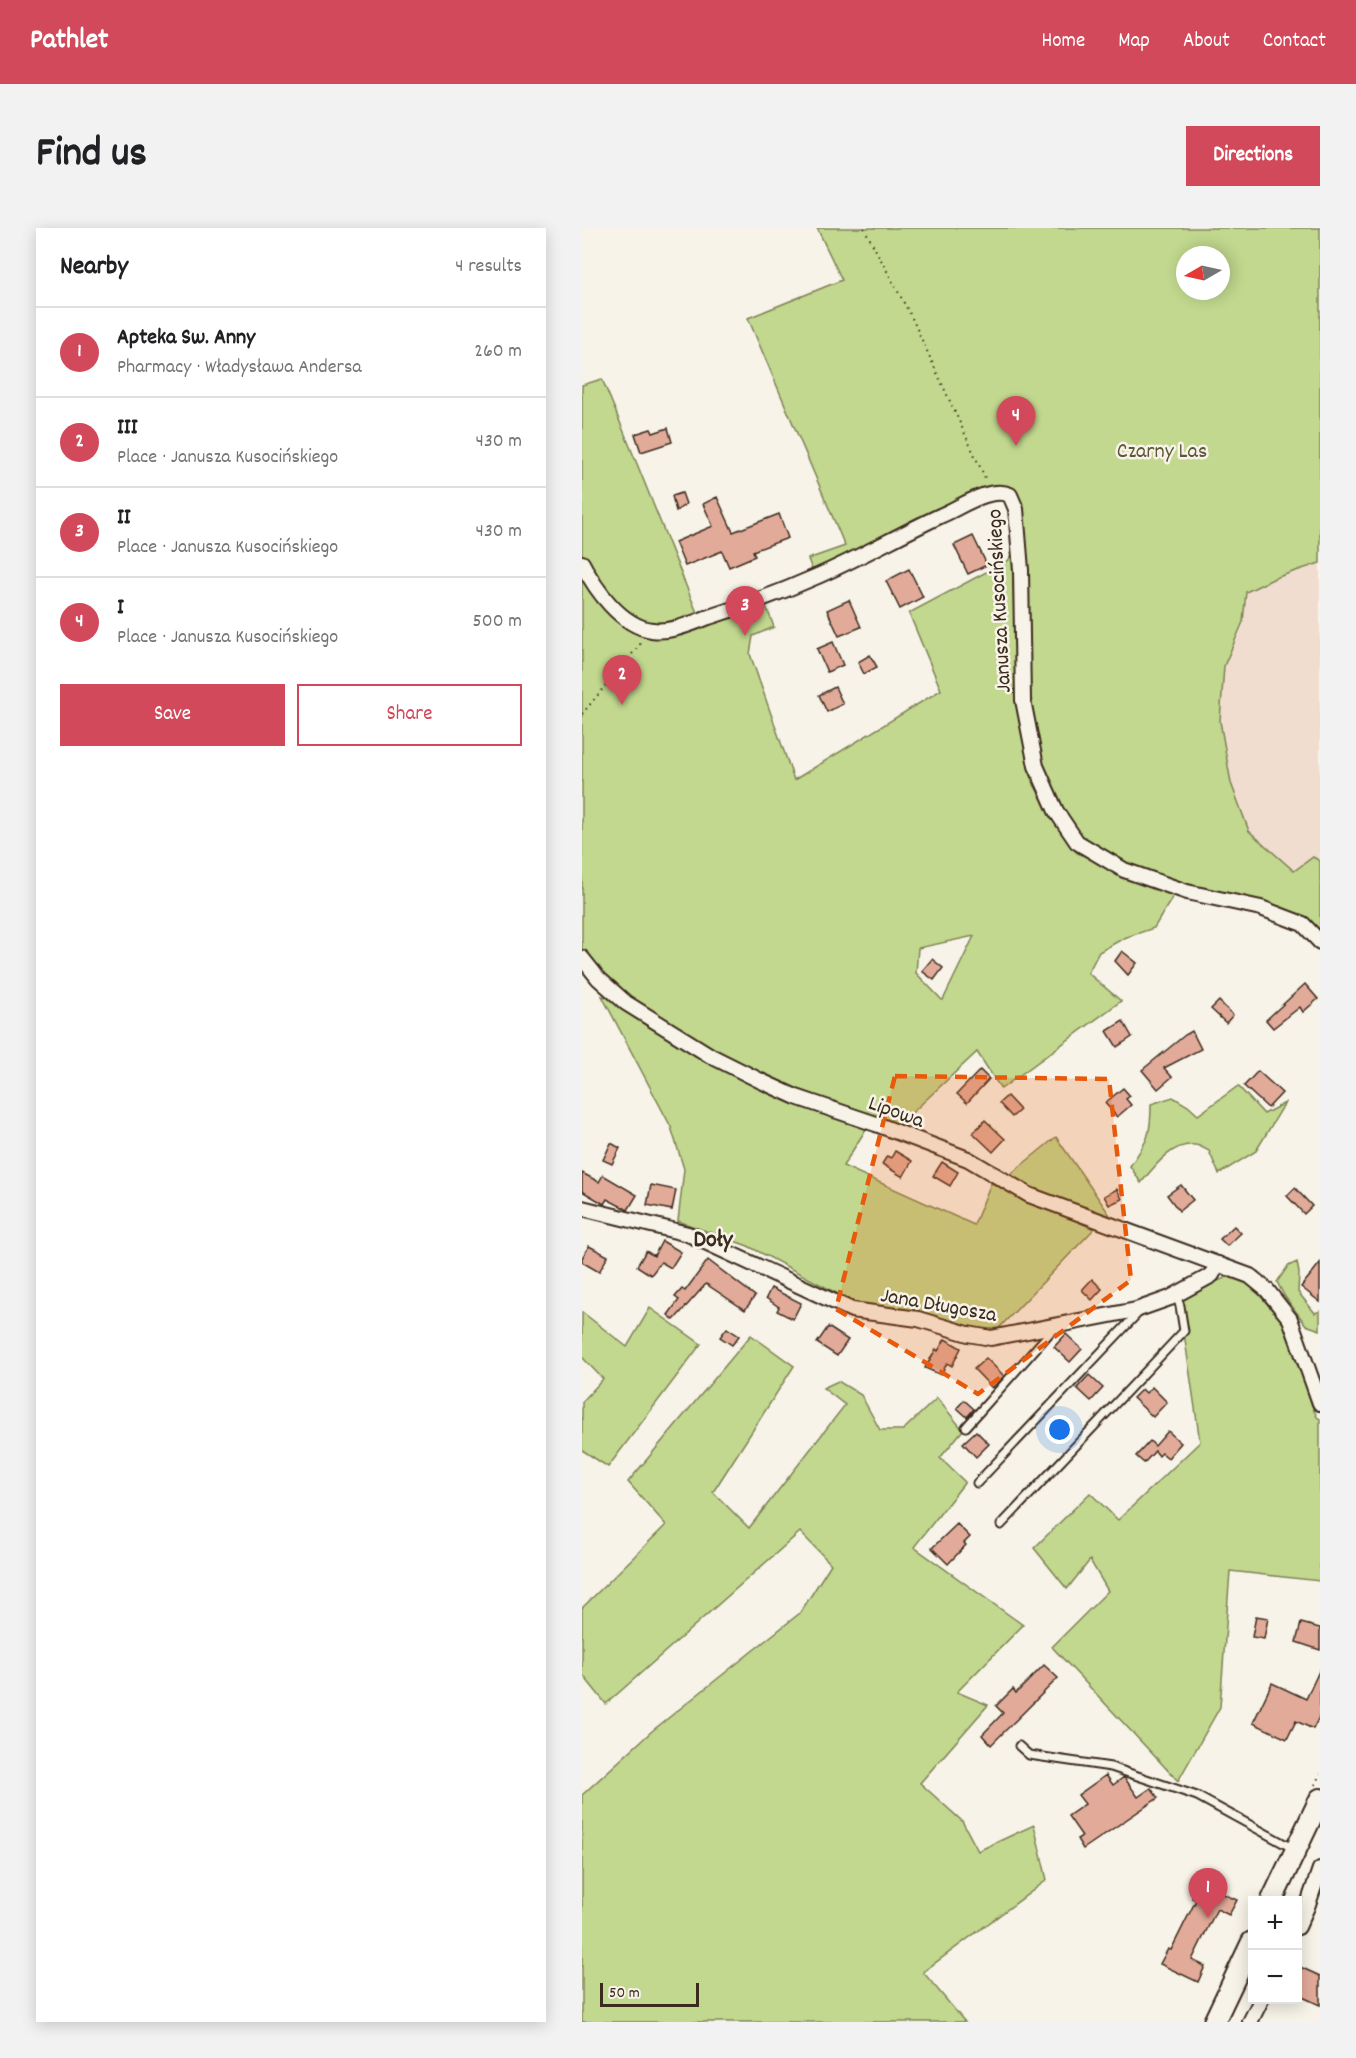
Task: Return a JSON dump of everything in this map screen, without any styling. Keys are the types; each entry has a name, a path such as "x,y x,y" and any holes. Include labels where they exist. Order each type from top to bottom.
{"main road":[{"path":"1274,1896 1296,1850 1312,1832 1320,1799"},
{"path":"1214,2022 1248,1950"}],"street":[{"name":"Janusza Kusocińskiego","path":"652,630 672,629 763,598 822,574 895,537 992,494 1010,495 1016,509 1021,570 1023,700 1036,766 1056,811 1077,842 1124,870 1187,892 1261,908 1303,924 1320,942"},
{"path":"582,563 605,599 627,620 652,630"},
{"name":"Lipowa","path":"582,958 598,978 627,1003 711,1056 761,1081 796,1097 968,1159 1029,1195 1218,1264"},
{"name":"Jana Długosza","path":"582,1208 688,1234 852,1310 918,1319 968,1334 991,1338 1144,1307 1176,1294 1212,1275 1218,1264"},
{"path":"1218,1264 1250,1276 1267,1290 1290,1319 1320,1403"},
{"path":"1302,1918 1320,1869"},
{"path":"1250,2022 1260,2004"}],"lane":[{"path":"1002,1525 1184,1331 1176,1294"},
{"path":"977,1484 1144,1307"},
{"path":"966,1427 1056,1326"},
{"path":"1019,1746 1029,1755 1111,1767 1197,1796 1296,1850"}],"path":[{"path":"864,228 911,316 992,494"},
{"path":"582,714 652,630"}],"highlighted area":[{"path":"895,1076 1109,1079 1131,1280 978,1394 836,1309"}],"shaded area":[{"path":"1320,563 1320,861 1313,858 1294,871 1249,831 1231,783 1220,721 1224,666 1244,623 1246,592 1275,578"}],"green space":[{"name":"Czarny Las","path":"817,228 1320,228 1320,563 1275,578 1246,592 1243,622 1224,666 1220,721 1231,783 1249,831 1294,871 1313,857 1320,861 1320,939 1304,923 1124,869 1078,841 1056,811 1023,700 1016,509 1000,493 923,524 918,517 813,572 808,559 845,546 748,318 842,280"},
{"path":"602,379 700,620 763,598 774,627 753,636 750,654 794,780 941,690 909,613 1009,560 1012,550 1016,693 1033,783 1063,835 1077,853 1175,893 1154,928 1124,938 1099,952 1088,973 1121,1001 1001,1089 977,1052 898,1126 766,1077 868,1126 843,1166 974,1225 991,1183 1094,1229 999,1328 979,1330 859,1305 748,1246 678,1221 684,1169 671,1127 602,996 610,998 646,1025 668,1036 582,961 582,385","holes":["974,936 943,1000 916,973 918,948"]},
{"path":"1238,1086 1264,1114 1285,1103 1256,1151 1219,1174 1209,1151 1197,1145 1179,1147 1164,1157 1141,1183 1130,1166 1147,1137 1151,1104 1173,1097 1198,1115"},
{"path":"1056,1137 1114,1221 1007,1177"},
{"path":"1297,1262 1298,1292 1315,1313 1320,1311 1320,1330 1306,1325 1277,1282 1288,1266"},
{"path":"1230,1276 1247,1280 1289,1330 1312,1406 1320,1419 1320,1581 1230,1571 1220,1707 1178,1781 1052,1647 1108,1591 1090,1560 1067,1589 1034,1548 1090,1493 1118,1520 1200,1442 1180,1306 1188,1293"},
{"path":"650,1308 701,1344 608,1467 582,1450 582,1402 603,1379 582,1357 582,1312 627,1347"},
{"path":"751,1335 794,1366 713,1492 749,1528 845,1405 823,1388 838,1381 861,1395 880,1430 903,1430 937,1398 963,1430 940,1458 965,1482 914,1547 1023,1625 957,1692 988,1705 920,1783 962,1821 978,1851 1034,1825 1047,1880 923,1972 965,2022 582,2022 582,1795 652,1731 800,1613 831,1564 800,1532 606,1704 582,1674 582,1608 666,1525 628,1482"}],"building":[{"path":"668,428 672,442 641,452 635,434 651,429 653,433"},
{"path":"682,493 686,504 676,511 672,496"},
{"path":"717,497 733,532 779,514 788,538 753,551 755,556 729,567 722,551 685,566 675,542 713,526 703,504"},
{"path":"973,536 987,565 968,574 954,545"},
{"path":"909,569 923,597 900,609 886,581"},
{"path":"849,600 861,627 839,636 827,610"},
{"path":"833,642 843,665 827,672 817,649"},
{"path":"870,655 877,667 864,674 858,662"},
{"path":"835,687 843,704 827,712 819,695"},
{"path":"1122,951 1137,963 1128,975 1115,961"},
{"path":"932,959 943,968 934,980 922,971"},
{"path":"1305,984 1318,999 1303,1012 1300,1007 1273,1028 1266,1020"},
{"path":"1219,1001 1233,1015 1226,1023 1211,1009"},
{"path":"1123,1021 1132,1037 1117,1047 1107,1031"},
{"path":"1192,1031 1201,1049 1164,1068 1172,1077 1158,1089 1142,1070"},
{"path":"980,1070 989,1079 967,1103 957,1094"},
{"path":"1258,1071 1282,1093 1268,1108 1244,1086"},
{"path":"1123,1088 1130,1096 1126,1099 1131,1105 1117,1117 1105,1103"},
{"path":"1007,1096 1020,1110 1012,1117 999,1103"},
{"path":"985,1120 1005,1139 993,1152 973,1133"},
{"path":"611,1143 620,1148 612,1164 603,1160"},
{"path":"895,1151 912,1161 903,1177 882,1164 887,1156 891,1158"},
{"path":"942,1162 958,1172 950,1186 933,1176"},
{"path":"582,1173 599,1182 603,1175 637,1195 628,1210 607,1199 604,1204 582,1191"},
{"path":"651,1185 676,1190 672,1210 647,1205"},
{"path":"1181,1185 1193,1200 1179,1211 1167,1195"},
{"path":"1295,1188 1312,1206 1304,1214 1287,1196"},
{"path":"1117,1189 1122,1199 1109,1205 1104,1196"},
{"path":"1234,1226 1241,1233 1227,1246 1220,1239"},
{"path":"662,1241 681,1252 671,1268 661,1262 651,1275 637,1266 646,1251 654,1256"},
{"path":"589,1246 608,1256 599,1272 582,1262"},
{"path":"708,1260 755,1296 745,1310 706,1284 674,1320 668,1315 679,1300 675,1297 682,1289 685,1291"},
{"path":"1320,1263 1320,1302 1301,1287"},
{"path":"1092,1279 1102,1289 1092,1300 1082,1290"},
{"path":"771,1288 801,1303 793,1319 777,1311 779,1307 766,1298"},
{"path":"828,1327 848,1340 837,1356 817,1343"},
{"path":"727,1328 739,1336 732,1345 720,1337"},
{"path":"1066,1334 1082,1349 1070,1362 1054,1347"},
{"path":"945,1339 961,1348 952,1366 947,1363 941,1375 925,1368"},
{"path":"986,1358 1004,1376 992,1388 974,1369"},
{"path":"1089,1375 1103,1388 1091,1401 1077,1388"},
{"path":"1152,1387 1167,1402 1153,1417 1133,1398 1142,1389 1146,1393"},
{"path":"964,1400 974,1409 967,1417 957,1408"},
{"path":"976,1431 989,1444 976,1457 963,1443"},
{"path":"1168,1431 1181,1443 1168,1458 1162,1453 1159,1456 1155,1451 1144,1463 1136,1456 1150,1441 1155,1446"},
{"path":"957,1524 970,1537 964,1543 966,1545 948,1564 932,1548"},
{"path":"1256,1616 1268,1618 1264,1639 1252,1637"},
{"path":"1301,1623 1320,1628 1320,1650 1296,1642"},
{"path":"1044,1665 1058,1678 991,1745 982,1735 1003,1713 996,1706 1013,1689 1016,1693"},
{"path":"1320,1669 1320,1715 1313,1729 1296,1721 1287,1739 1253,1723 1272,1683 1306,1699"},
{"path":"1106,1775 1113,1785 1124,1777 1138,1797 1151,1788 1158,1798 1083,1849 1077,1839 1082,1836 1068,1816 1085,1804 1078,1795"},
{"path":"1199,1883 1237,1900 1229,1915 1217,1909 1192,1960 1205,1966 1198,1982 1160,1964 1168,1949 1171,1950 1196,1900 1192,1898"},
{"path":"1302,1968 1320,1976 1320,2005 1302,1997"}],"place":[{"name":"I","path":"1016,446"},
{"name":"II","path":"745,636"},
{"name":"III","path":"622,705"},
{"name":"Apteka Sw. Anny","path":"1208,1918"}],"district":[{"name":"Doły","path":"713,1238"}]}
